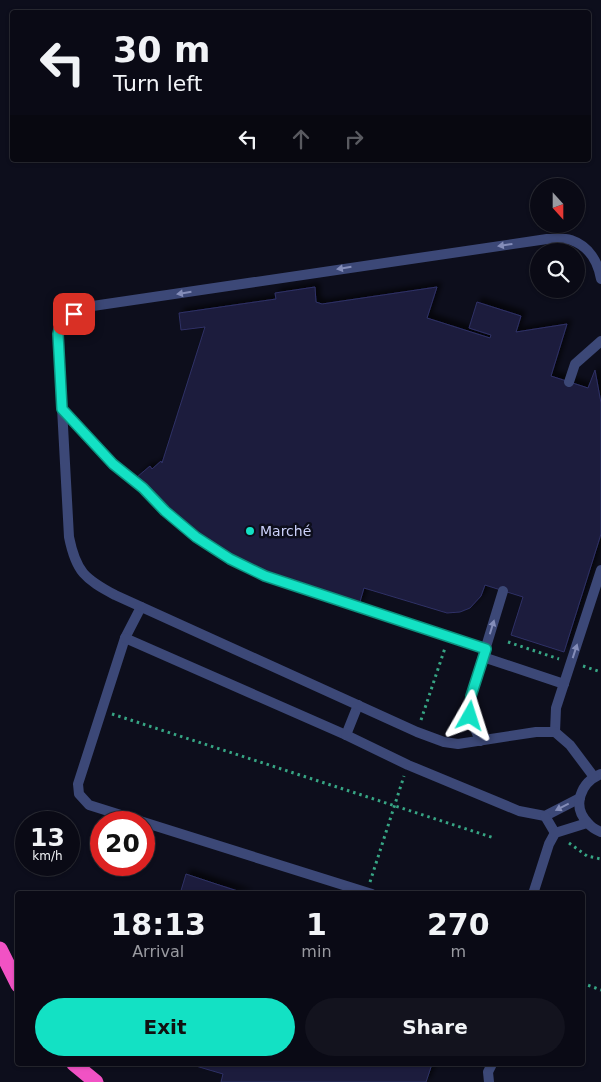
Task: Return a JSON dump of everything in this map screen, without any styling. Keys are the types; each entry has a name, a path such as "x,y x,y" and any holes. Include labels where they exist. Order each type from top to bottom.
{"highway":[{"path":"0,949 15,978"},
{"path":"76,1066 96,1082"}],"lane":[{"path":"601,279 599,267 589,251 571,240 547,239 86,307 65,318 60,324 58,334 69,537 75,560 86,578 115,595 417,732 444,742 458,744 536,732 555,732 570,745 597,776 586,784 580,798 580,809 587,823 601,832"},
{"path":"569,382 575,364 601,341"},
{"path":"62,409 113,464 143,488 165,511 196,537 230,559 265,576 484,653 564,684"},
{"path":"555,732 556,708 601,570"},
{"path":"480,740 470,716 471,696 503,590"},
{"path":"142,607 125,638 78,784 79,794 89,805 363,891"},
{"path":"125,638 346,735 408,765 519,811 545,816 580,798"},
{"path":"346,735 358,705"},
{"path":"545,816 555,833"},
{"path":"534,891 549,844 555,833 587,823"},
{"path":"489,1082 488,1072 491,1066"}],"path":[{"path":"420,725 447,642"},
{"path":"508,642 564,660"},
{"path":"579,665 601,672"},
{"path":"102,711 494,838"},
{"path":"370,891 406,771"},
{"path":"555,833 587,856 601,859"},
{"path":"585,984 601,990"}],"building":[{"path":"315,287 316,302 322,304 437,287 427,318 490,338 491,335 469,328 477,302 521,316 516,332 567,324 551,376 588,388 595,370 601,403 601,534 564,652 511,635 523,597 485,585 481,596 470,608 460,612 447,613 364,588 359,605 258,571 192,532 137,477 150,466 152,469 161,461 162,463 205,327 181,330 179,313 276,299 275,293"},
{"path":"186,874 238,891 181,891"},
{"path":"196,1066 431,1066 426,1082 221,1082 223,1074"}],"place":[{"name":"Marché","path":"250,531"}],"route":[{"path":"74,314 65,318 60,324 58,334 62,409 113,464 143,488 165,511 196,537 230,559 265,576 486,649 471,696 470,716"}]}
